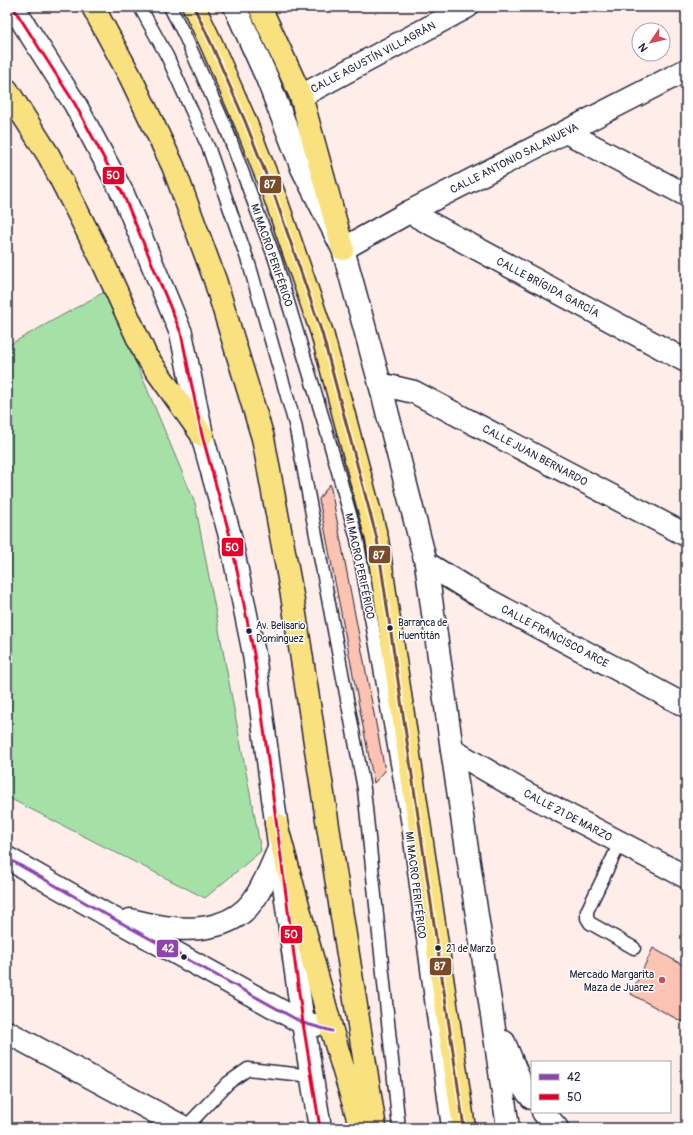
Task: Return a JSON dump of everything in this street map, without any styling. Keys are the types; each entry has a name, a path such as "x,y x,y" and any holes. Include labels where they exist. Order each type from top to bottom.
{"highway":[{"path":"93,7 130,76 173,166 216,280 263,438 292,595 375,1128"},
{"path":"194,7 242,114 275,197 322,333 377,539 464,1128"},
{"path":"260,7 301,96 343,249"},
{"path":"7,90 49,156 102,260 146,356 202,436"},
{"path":"276,824 332,1031 361,1128"},
{"path":"452,1045 470,1128"}],"street":[{"path":"13,7 75,104 123,194 181,333 202,436 230,536 254,654 303,1023 320,1128"},
{"path":"236,7 268,78 302,168 343,249 380,384 426,563 508,1128"},
{"name":"CALLE AGUSTÍN VILLAGRÁN","path":"301,96 467,7"},
{"name":"CALLE ANTONIO SALANUEVA","path":"343,249 409,212 686,70"},
{"path":"566,132 686,195"},
{"name":"CALLE BRÍGIDA GARCÍA","path":"409,212 686,361"},
{"name":"CALLE JUAN BERNARDO","path":"380,384 414,392 686,535"},
{"name":"CALLE FRANCISCO ARCE","path":"426,563 473,592 686,706"},
{"name":"CALLE 21 DE MARZO","path":"452,750 522,791 686,877"},
{"path":"107,915 172,928 214,926 244,912 253,901 262,885 279,849"},
{"path":"7,858 303,1023 332,1031"},
{"path":"492,1015 522,1086 531,1097"},
{"path":"7,1032 185,1128"},
{"path":"544,1113 556,1128"}],"lane":[{"path":"140,7 166,56 209,149 250,266 295,424 364,789 398,1128"},
{"name":"MI MACRO PERIFÉRICO","path":"170,7 184,34 226,128 275,259 324,422 357,539 408,825 448,1128"},
{"path":"620,843 587,911 587,918 590,923 634,948"},
{"path":"185,1128 228,1083 248,1069 312,1076"}],"green space":[{"path":"106,291 195,503 252,804 254,805 253,807 261,851 205,898 7,797 7,346"}],"building":[{"path":"330,484 385,771 374,783 319,499"},
{"name":"Mercado Margarita Maza de Juarez","path":"653,948 686,967 686,1024 631,994"}],"transit line":[{"name":"50","path":"13,7 75,104 123,194 181,333 202,435 230,536 254,654 303,1023 320,1128"},
{"name":"87","path":"194,7 245,121 275,197 322,333 377,539 464,1128"},
{"name":"42","path":"7,858 303,1023 332,1031"}],"place":[{"name":"Barranca de Huentitán","path":"390,628"},
{"name":"Av. Belisario Dominguez","path":"249,631"},
{"name":"21 de Marzo","path":"438,948"},
{"name":"Mercado Margarita Maza de Juarez","path":"662,980"}]}
